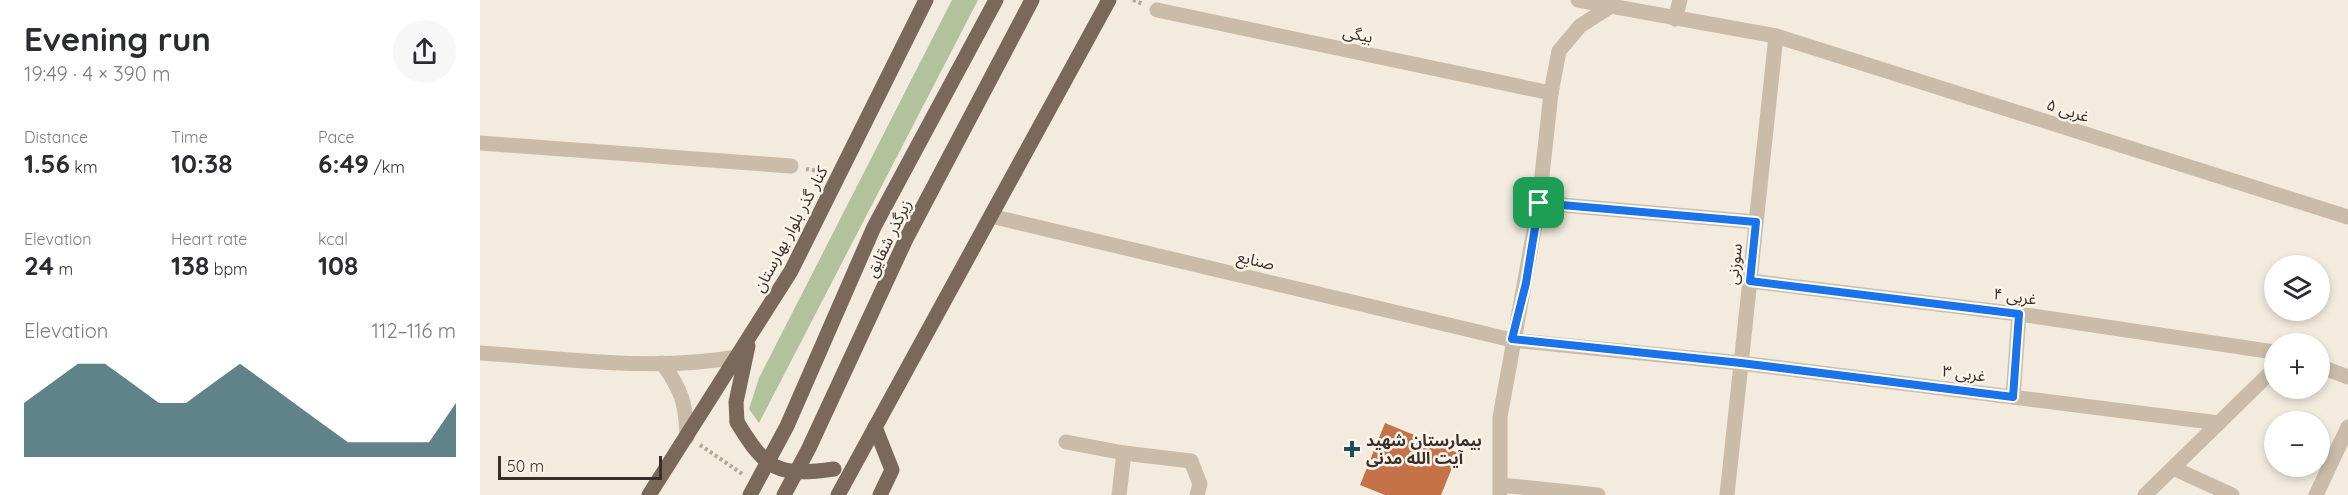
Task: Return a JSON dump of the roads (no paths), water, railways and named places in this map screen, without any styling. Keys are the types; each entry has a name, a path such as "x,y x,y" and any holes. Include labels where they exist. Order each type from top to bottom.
{"main road":[{"name":"کنار گذر بلوار بهارستان","path":"649,495 791,271 926,0"},
{"name":"زیرگذر شقایق","path":"750,495 787,426 874,226 996,0"},
{"name":"زیرگذر شقایق","path":"784,495 809,448 906,239 1032,0"},
{"path":"838,495 1108,0"},
{"path":"750,337 736,402 737,422 756,454 777,469 805,473 834,469 854,456 875,427"},
{"path":"875,427 892,470 880,495"}],"street":[{"name":"غربی ۵","path":"1578,0 1776,36 2348,217"},
{"path":"1675,19 1680,0"},
{"path":"1598,495 1500,490 1500,417 1512,339 1526,283 1539,203 1551,93 1559,51 1580,26 1611,6"},
{"name":"بیگی","path":"1157,10 1551,93"},
{"name":"سوزنی","path":"1727,495 1776,36"},
{"path":"480,143 791,166"},
{"path":"1539,203 1756,222"},
{"name":"صنایع","path":"991,216 1512,339 1741,363"},
{"name":"غربی ۴","path":"1750,281 2019,314 2264,350"},
{"path":"2013,397 2019,314"},
{"path":"480,353 662,363 706,362 737,357"},
{"path":"662,363 678,384 685,402 687,437"},
{"name":"غربی ۳","path":"1741,363 2219,423"},
{"path":"2330,370 2348,377"},
{"path":"2145,495 2264,379"},
{"path":"2316,495 2348,427"},
{"path":"1066,442 1124,453 1191,461 1200,484 1197,495"},
{"path":"1119,495 1124,453"},
{"path":"2173,468 2232,495"}],"place":[{"name":"بیمارستان شهید آیت الله مدنی","path":"1352,449"}]}
